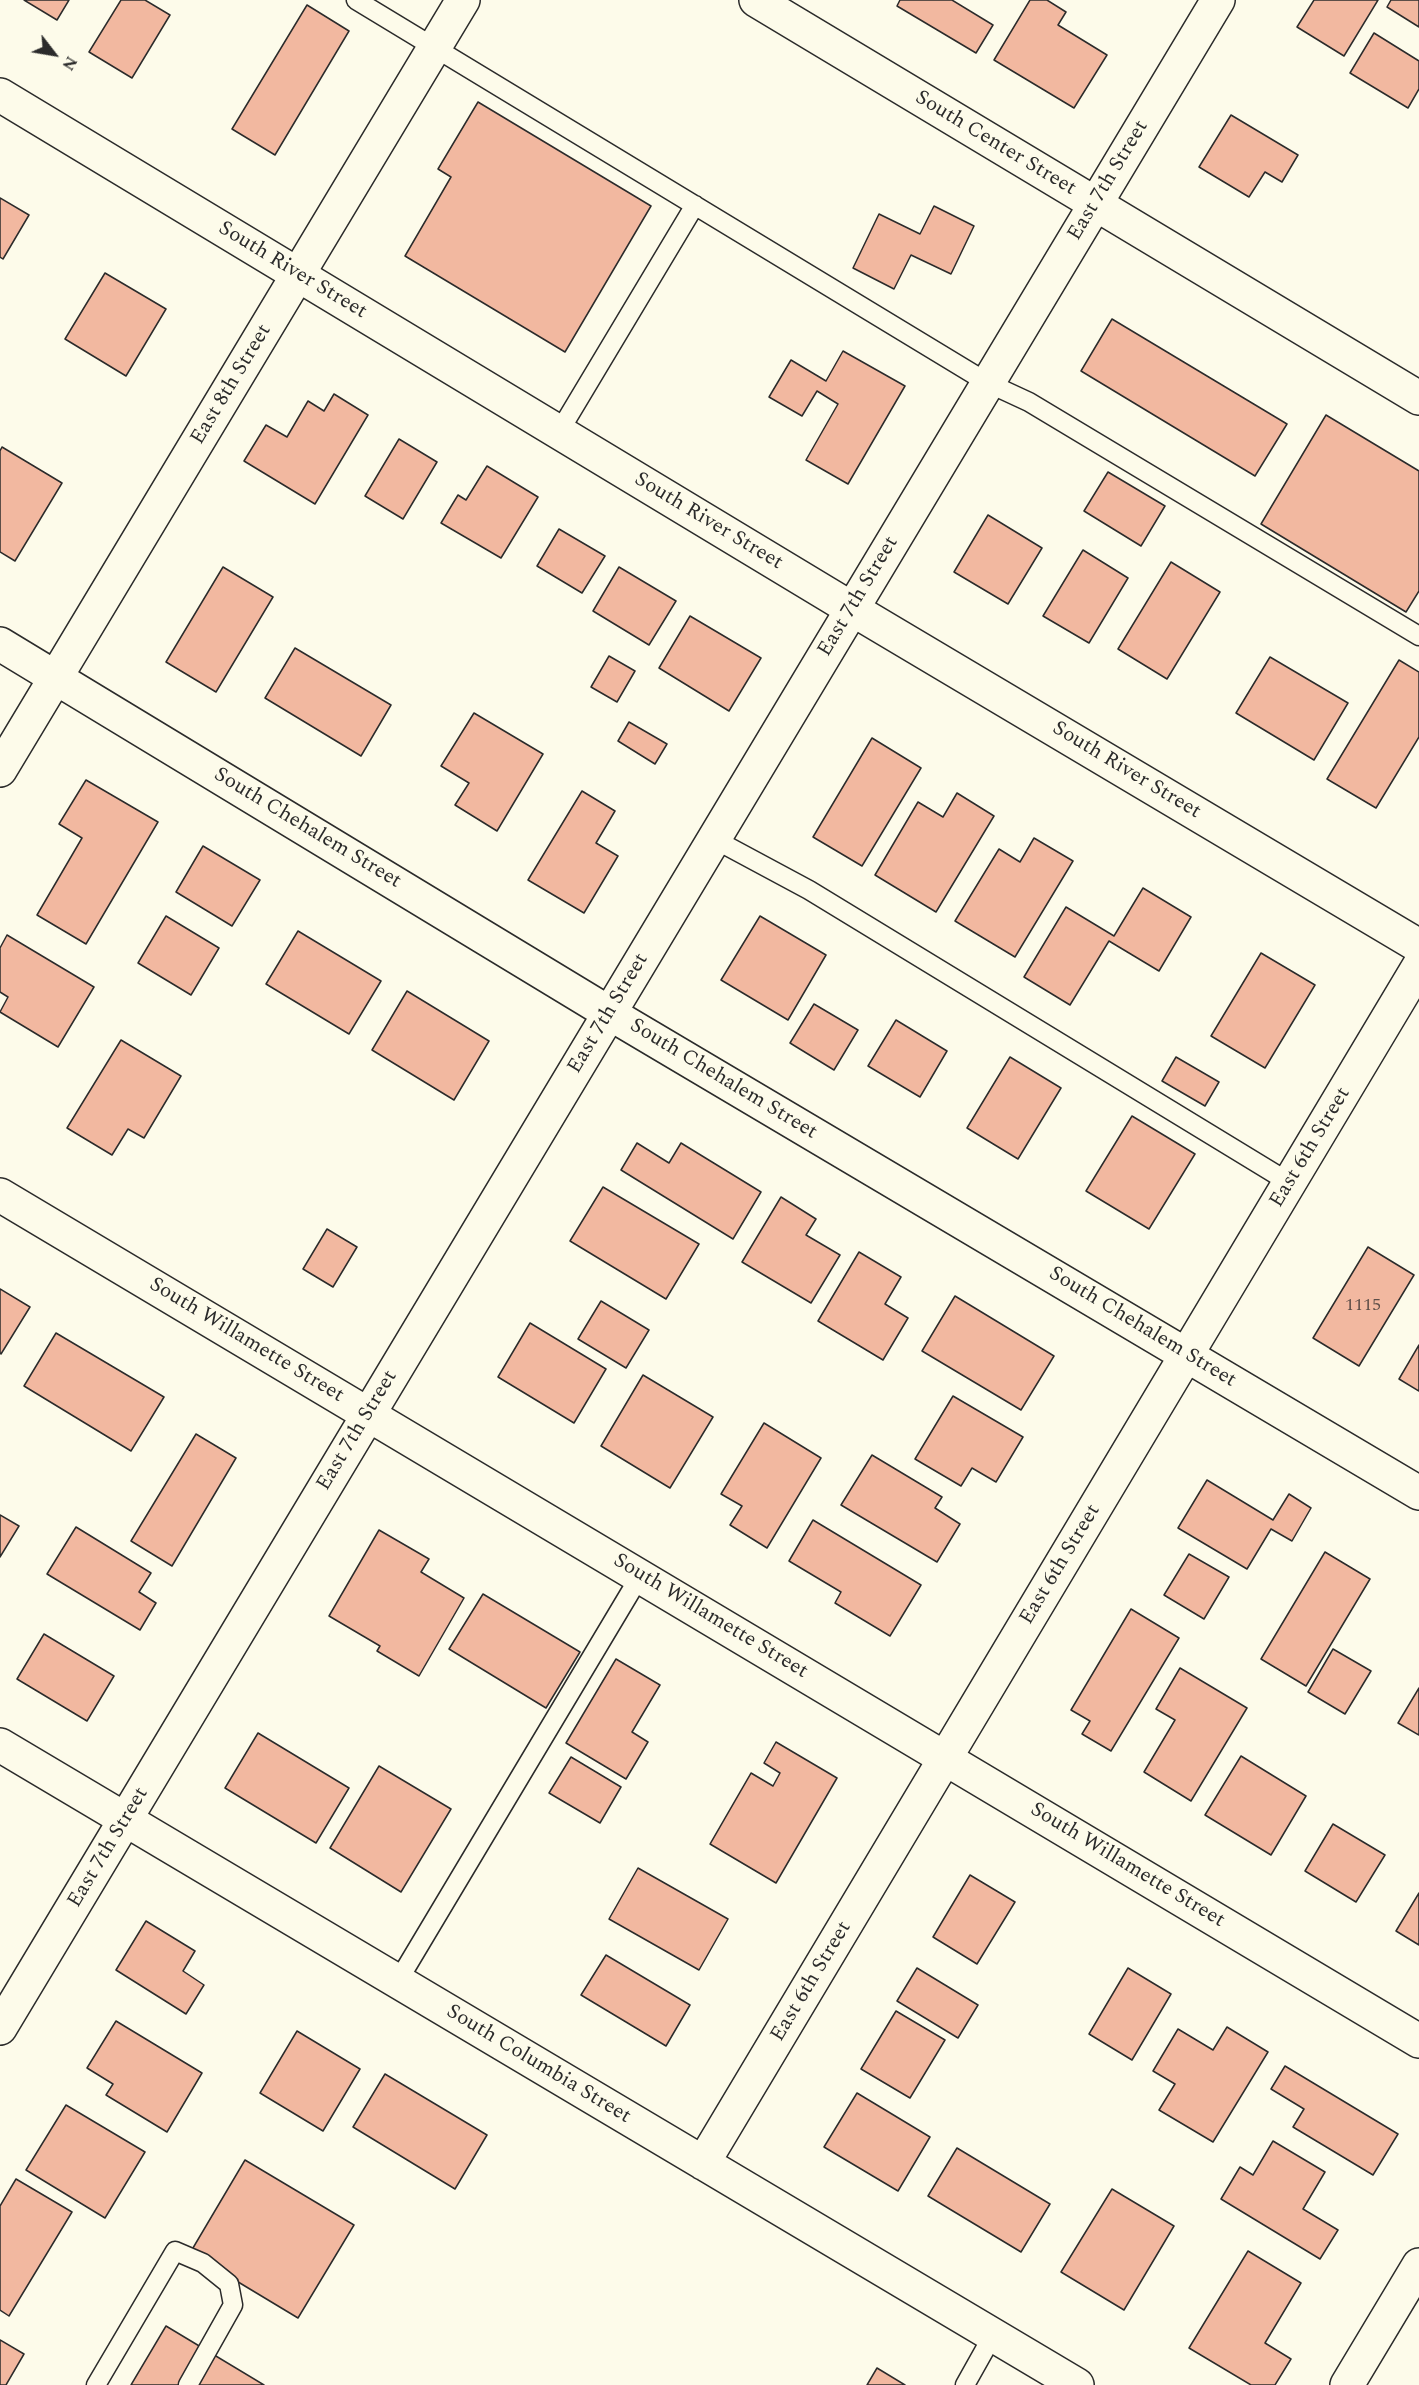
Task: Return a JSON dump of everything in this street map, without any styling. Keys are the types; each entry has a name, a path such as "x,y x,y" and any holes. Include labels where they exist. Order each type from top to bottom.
{"street":[{"name":"East 8th Street","path":"0,770 463,0"},
{"name":"South Center Street","path":"756,0 1419,398"},
{"name":"East 7th Street","path":"0,2028 1218,0"},
{"name":"South River Street","path":"0,95 852,609 1419,946"},
{"name":"South Chehalem Street","path":"0,644 609,1013 1419,1493"},
{"name":"East 6th Street","path":"703,2163 1419,966"},
{"name":"South Willamette Street","path":"0,1195 1419,2041"},
{"name":"South Columbia Street","path":"0,1744 1077,2385"},
{"path":"1347,2385 1419,2265"}],"lane":[{"path":"356,0 988,383 1029,402 1419,636"},
{"path":"559,432 694,205"},
{"path":"714,839 809,890 1290,1183"},
{"path":"398,1981 640,1576"},
{"path":"96,2385 175,2251 203,2263 229,2284 233,2306 189,2385"},
{"path":"965,2385 993,2335"}],"building":[{"path":"24,0 69,0 57,20"},
{"path":"121,0 145,0 170,15 132,78 89,52"},
{"path":"900,0 952,0 993,25 976,53 897,6"},
{"path":"1030,0 1047,0 1066,12 1058,25 1107,55 1074,108 994,60"},
{"path":"1314,0 1378,0 1344,56 1297,27"},
{"path":"1391,0 1419,0 1419,27 1387,7"},
{"path":"307,5 349,31 275,155 232,129"},
{"path":"1374,33 1419,61 1419,89 1408,108 1350,73"},
{"path":"478,102 651,206 565,352 405,256 451,177 438,169"},
{"path":"1231,115 1298,155 1282,182 1265,172 1249,197 1199,167"},
{"path":"0,198 29,215 3,259 0,257"},
{"path":"934,206 974,226 951,274 911,255 894,289 853,268 879,214 920,234"},
{"path":"105,273 166,309 126,376 65,339"},
{"path":"1112,319 1287,424 1255,476 1081,371"},
{"path":"843,351 905,386 848,484 806,460 838,404 817,391 802,416 769,397 791,360 826,381"},
{"path":"334,394 368,415 315,504 244,461 266,425 287,437 308,401 324,411"},
{"path":"1326,415 1419,471 1419,591 1406,612 1261,524"},
{"path":"399,439 437,462 403,519 365,496"},
{"path":"2,447 62,483 15,561 0,552 0,451"},
{"path":"487,466 538,497 501,558 441,523 458,495 466,500"},
{"path":"1108,472 1165,506 1141,546 1084,511"},
{"path":"988,515 1042,548 1008,604 954,572"},
{"path":"559,529 605,556 582,593 537,566"},
{"path":"1083,550 1128,578 1089,643 1043,616"},
{"path":"1171,562 1220,592 1167,679 1118,649"},
{"path":"223,567 273,597 216,692 166,662"},
{"path":"619,567 676,601 649,645 593,611"},
{"path":"690,616 761,658 729,711 659,668"},
{"path":"295,648 391,705 361,756 265,698"},
{"path":"609,656 635,671 617,702 591,687"},
{"path":"1270,657 1348,703 1314,760 1236,713"},
{"path":"1399,660 1419,672 1419,737 1376,808 1327,779"},
{"path":"474,713 543,754 497,831 455,805 469,783 441,766"},
{"path":"629,722 667,744 655,764 618,741"},
{"path":"872,738 921,768 862,866 813,837"},
{"path":"86,780 158,822 86,944 37,915 82,838 59,824"},
{"path":"582,791 615,811 596,843 618,856 584,913 528,880"},
{"path":"957,793 994,816 936,912 875,875 918,802 943,817"},
{"path":"1034,838 1073,861 1015,957 955,921 999,849 1020,862"},
{"path":"203,846 260,880 232,926 176,892"},
{"path":"1143,888 1191,917 1159,971 1109,941 1070,1005 1024,977 1066,907 1114,936"},
{"path":"166,916 219,948 191,995 138,963"},
{"path":"760,916 826,955 788,1020 721,980"},
{"path":"298,931 381,981 349,1034 266,984"},
{"path":"7,935 94,987 58,1047 0,1012 8,997 0,992 0,948"},
{"path":"1261,953 1315,985 1265,1068 1211,1036"},
{"path":"407,991 489,1041 454,1100 372,1050"},
{"path":"814,1004 858,1030 834,1070 790,1043"},
{"path":"896,1020 947,1051 920,1097 868,1066"},
{"path":"121,1040 181,1076 144,1138 128,1129 112,1155 67,1128"},
{"path":"1010,1057 1061,1088 1018,1159 967,1128"},
{"path":"1176,1057 1219,1082 1205,1106 1162,1081"},
{"path":"1132,1116 1195,1154 1149,1229 1086,1191"},
{"path":"637,1143 669,1163 681,1143 761,1192 733,1239 621,1170"},
{"path":"603,1187 699,1244 666,1299 570,1241"},
{"path":"781,1197 816,1219 806,1235 840,1255 811,1303 742,1262"},
{"path":"327,1229 357,1247 333,1287 303,1269"},
{"path":"1368,1247 1414,1275 1359,1366 1313,1338"},
{"path":"859,1252 901,1277 885,1304 908,1318 883,1360 818,1321"},
{"path":"0,1289 30,1307 1,1354 0,1353"},
{"path":"955,1296 1054,1356 1021,1410 922,1351"},
{"path":"601,1301 649,1330 626,1368 578,1339"},
{"path":"530,1323 606,1369 574,1423 498,1377"},
{"path":"56,1333 164,1397 131,1451 24,1386"},
{"path":"1419,1345 1419,1391 1399,1379"},
{"path":"643,1375 713,1417 670,1488 601,1446"},
{"path":"953,1396 1023,1437 996,1482 972,1468 961,1486 915,1459"},
{"path":"764,1423 821,1458 767,1548 730,1525 742,1506 721,1494"},
{"path":"196,1434 236,1458 172,1566 131,1541"},
{"path":"872,1455 942,1497 935,1508 960,1524 937,1562 841,1505"},
{"path":"1207,1480 1273,1520 1289,1494 1311,1508 1292,1541 1271,1529 1247,1569 1178,1528"},
{"path":"0,1515 19,1526 0,1557"},
{"path":"813,1520 921,1585 890,1636 835,1603 841,1592 789,1561"},
{"path":"76,1527 151,1573 139,1592 156,1603 140,1630 47,1574"},
{"path":"379,1530 429,1559 421,1572 464,1598 419,1676 377,1651 380,1646 329,1616"},
{"path":"1325,1552 1370,1579 1306,1686 1261,1659"},
{"path":"1189,1554 1229,1577 1204,1619 1164,1595"},
{"path":"483,1594 580,1652 546,1708 449,1649"},
{"path":"1131,1609 1179,1638 1111,1751 1082,1734 1090,1721 1071,1710"},
{"path":"44,1634 114,1676 87,1721 17,1679"},
{"path":"1333,1649 1371,1671 1345,1714 1308,1692"},
{"path":"616,1659 660,1685 632,1732 648,1742 626,1779 566,1743"},
{"path":"1180,1668 1247,1708 1191,1801 1144,1772 1175,1720 1156,1709"},
{"path":"1419,1688 1419,1735 1398,1723"},
{"path":"258,1733 349,1788 316,1843 225,1788"},
{"path":"776,1742 837,1778 776,1883 710,1844 751,1773 773,1786 780,1773 764,1763"},
{"path":"1241,1756 1306,1796 1271,1855 1205,1815"},
{"path":"571,1757 621,1787 600,1823 549,1793"},
{"path":"379,1766 451,1809 401,1892 330,1848"},
{"path":"1333,1824 1385,1855 1356,1902 1305,1871"},
{"path":"638,1868 728,1919 699,1970 609,1919"},
{"path":"970,1875 1015,1902 977,1964 933,1937"},
{"path":"1419,1893 1419,1945 1396,1931"},
{"path":"146,1921 195,1951 183,1971 204,1985 186,2014 116,1970"},
{"path":"606,1955 690,2005 666,2046 581,1995"},
{"path":"917,1968 978,2005 958,2038 897,2001"},
{"path":"1128,1968 1171,1994 1132,2060 1089,2034"},
{"path":"896,2011 945,2040 910,2098 861,2069"},
{"path":"116,2021 202,2073 167,2132 106,2095 113,2084 87,2068"},
{"path":"1227,2027 1268,2052 1213,2142 1159,2110 1175,2084 1153,2071 1178,2029 1213,2050"},
{"path":"297,2031 360,2069 323,2131 260,2093"},
{"path":"1285,2066 1398,2134 1373,2175 1293,2127 1304,2109 1271,2089"},
{"path":"385,2074 487,2135 455,2189 353,2127"},
{"path":"857,2093 930,2137 898,2191 824,2147"},
{"path":"66,2105 145,2152 105,2218 26,2170"},
{"path":"1273,2141 1325,2172 1303,2209 1338,2230 1320,2259 1221,2199 1240,2167 1253,2175"},
{"path":"957,2148 1050,2204 1021,2252 928,2196"},
{"path":"245,2160 354,2225 298,2318 190,2253"},
{"path":"16,2179 72,2212 9,2316 0,2310 0,2206"},
{"path":"1112,2189 1174,2226 1124,2310 1061,2272"},
{"path":"1248,2251 1301,2283 1265,2343 1291,2359 1275,2385 1251,2385 1189,2348"},
{"path":"166,2326 264,2385 131,2385"},
{"path":"0,2340 24,2354 6,2385 0,2385"},
{"path":"877,2368 905,2385 867,2385"}]}
